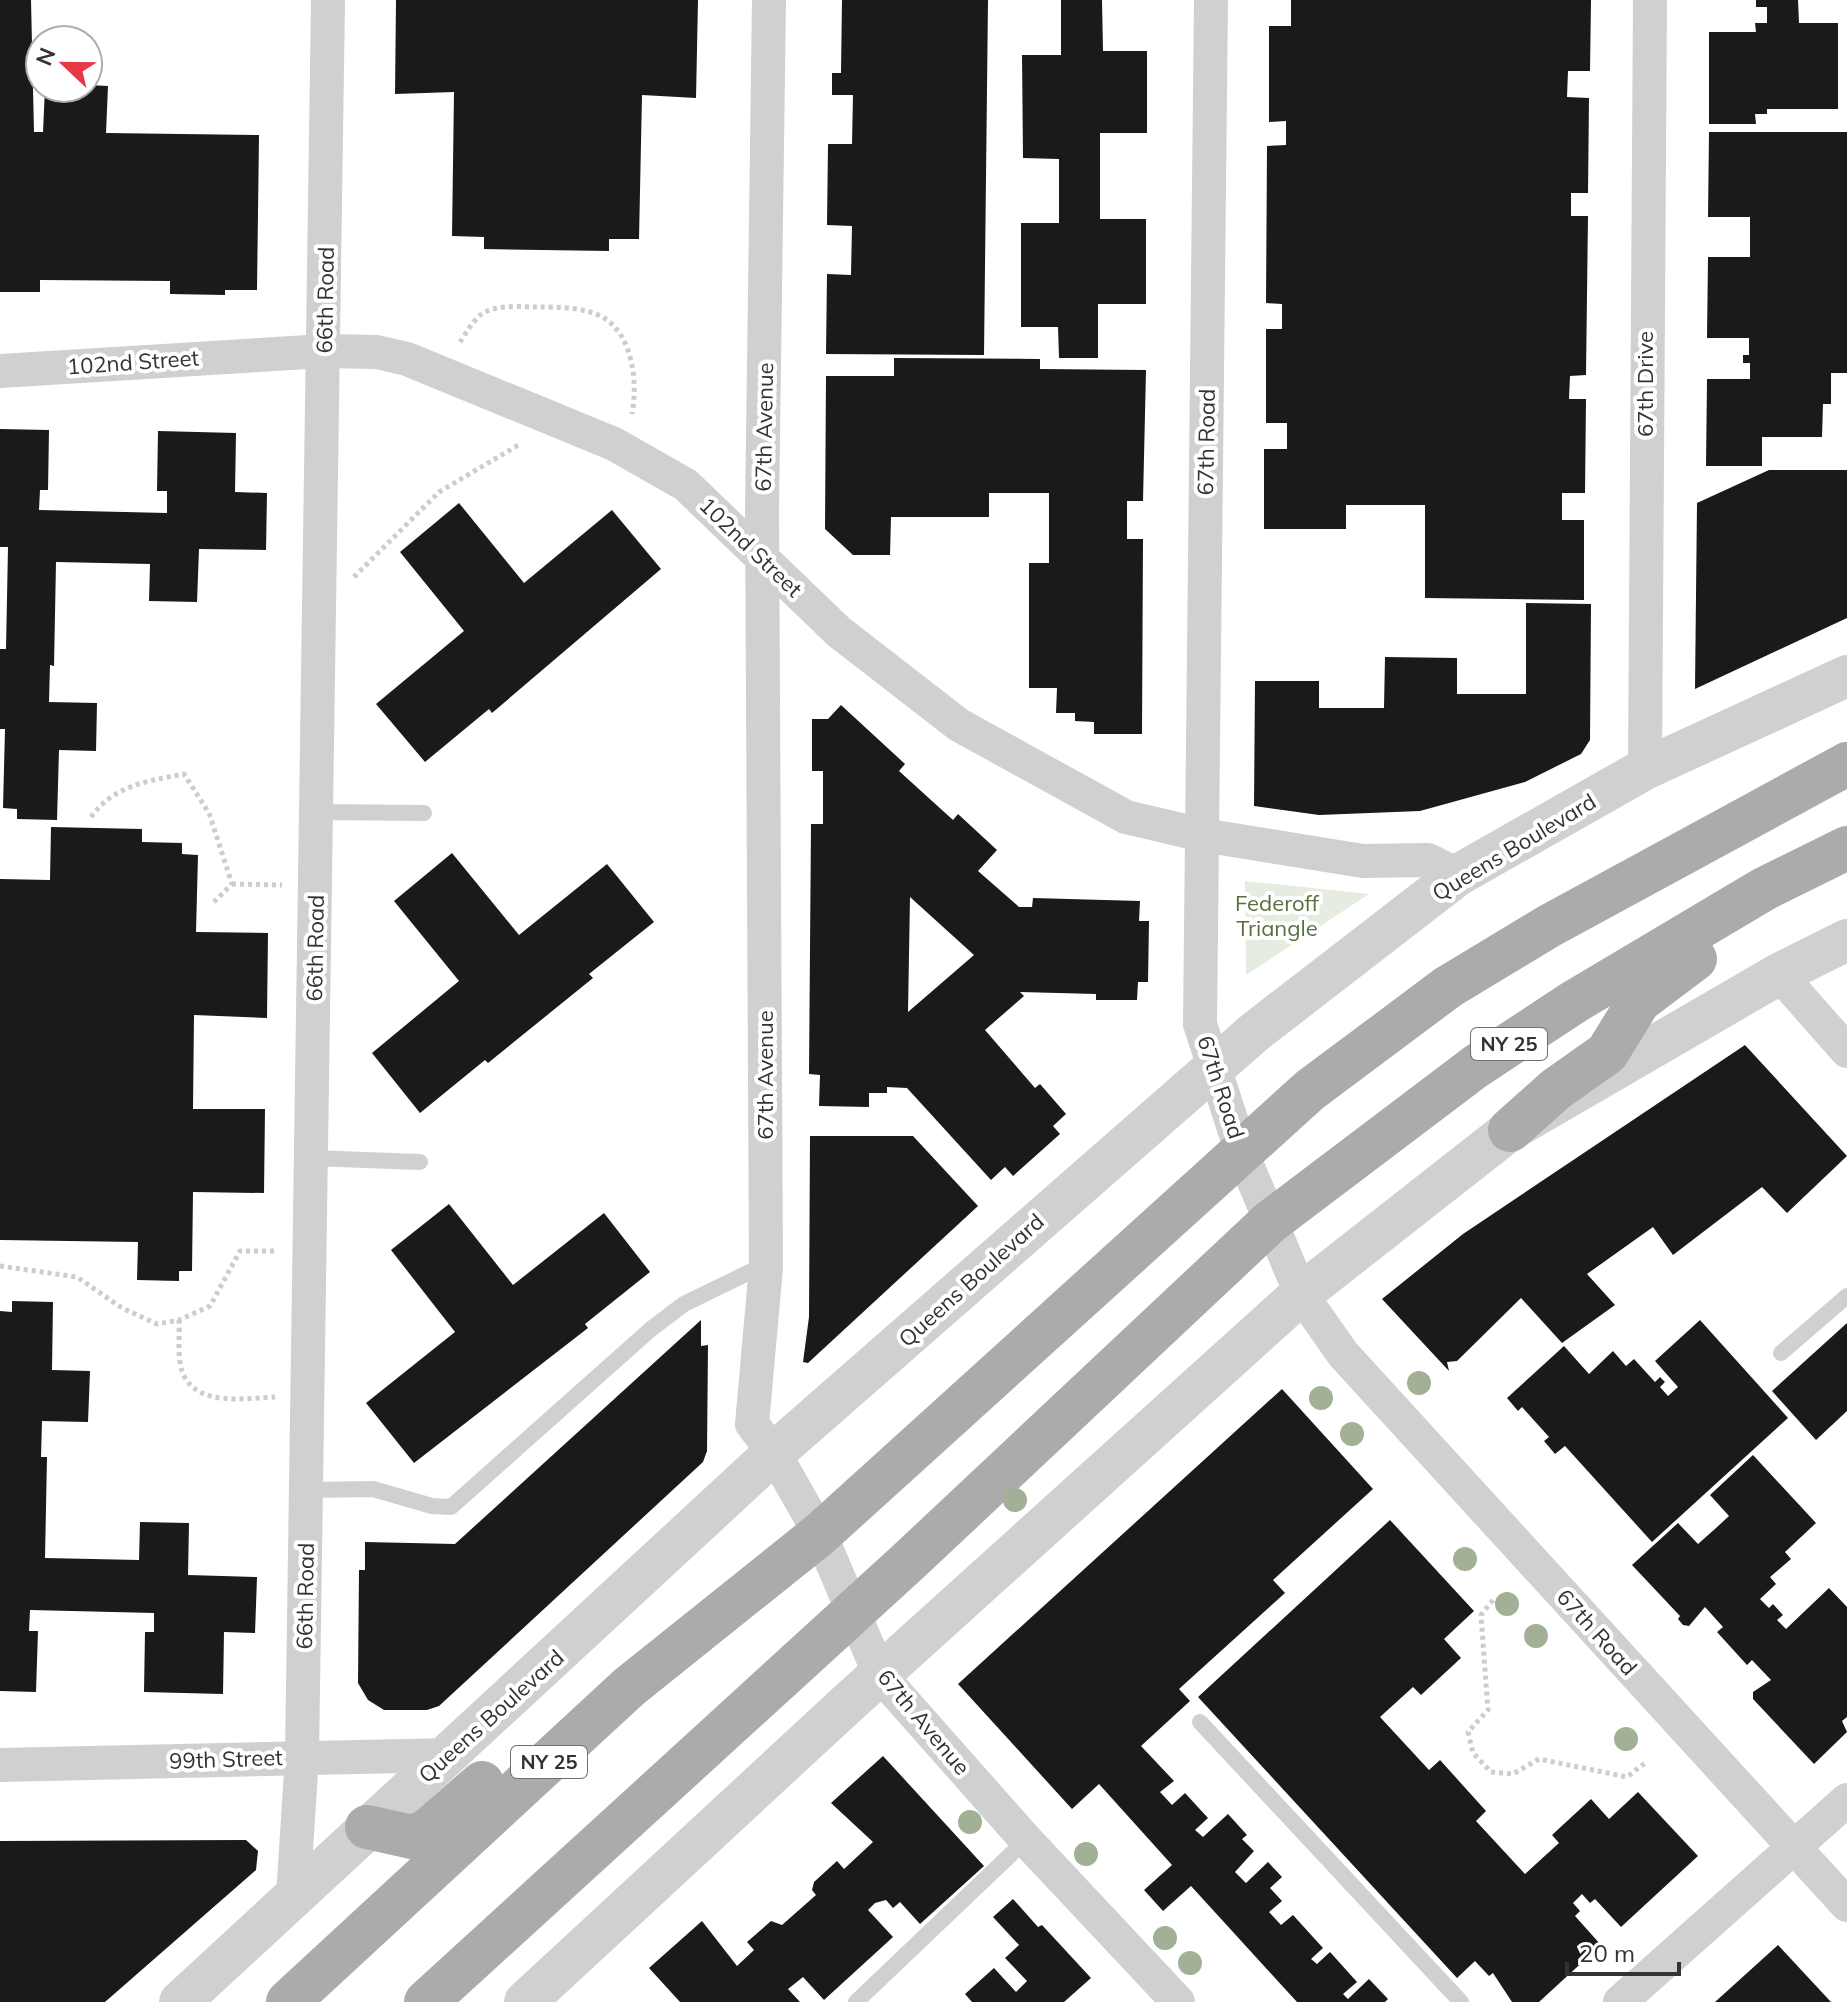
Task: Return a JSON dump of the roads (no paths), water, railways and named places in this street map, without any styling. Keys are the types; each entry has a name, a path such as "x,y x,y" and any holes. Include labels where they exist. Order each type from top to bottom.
{"main road":[{"name":"NY 25","path":"288,2002 629,1687 820,1534 1310,1090 1448,987 1549,926 1847,764"},
{"name":"NY 25","path":"426,2002 853,1611 1270,1222 1475,1067 1574,1002 1764,889 1847,848"},
{"path":"1510,1130 1556,1089 1607,1053 1639,1001 1703,953 1764,889"},
{"path":"367,1827 412,1837 427,1831 563,1710 629,1687"}],"street":[{"name":"66th Road","path":"293,1896 302,1756 328,0"},
{"name":"67th Avenue","path":"769,0 763,559 766,1264 752,1424 774,1453 820,1534 880,1675 1026,1840 1178,2002"},
{"name":"67th Road","path":"1211,0 1200,1024 1216,1064 1242,1153 1301,1294 1343,1354 1847,1905"},
{"name":"67th Drive","path":"1645,769 1650,0"},
{"name":"102nd Street","path":"0,371 324,351 377,352 407,359 614,444 686,485 839,632 959,725 1126,817 1202,835 1363,861 1428,860 1458,875"},
{"name":"Queens Boulevard","path":"180,2002 367,1827 451,1755 774,1453 1216,1064 1458,875 1645,769 1847,676"},
{"path":"525,2002 1301,1294 1510,1130 1779,974 1847,940"},
{"path":"1779,974 1847,1051"},
{"name":"99th Street","path":"0,1765 451,1755"},
{"path":"1620,2002 1847,1800"}],"lane":[{"path":"317,812 424,813"},
{"path":"311,1158 420,1162"},
{"path":"306,1490 373,1489 432,1506 451,1507 651,1329 684,1304 766,1264"},
{"path":"1781,1353 1847,1296"},
{"path":"1200,1722 1461,2002"},
{"path":"856,2002 1026,1840"}],"park label":[{"name":"Federoff Triangle","path":"1277,916"}]}
